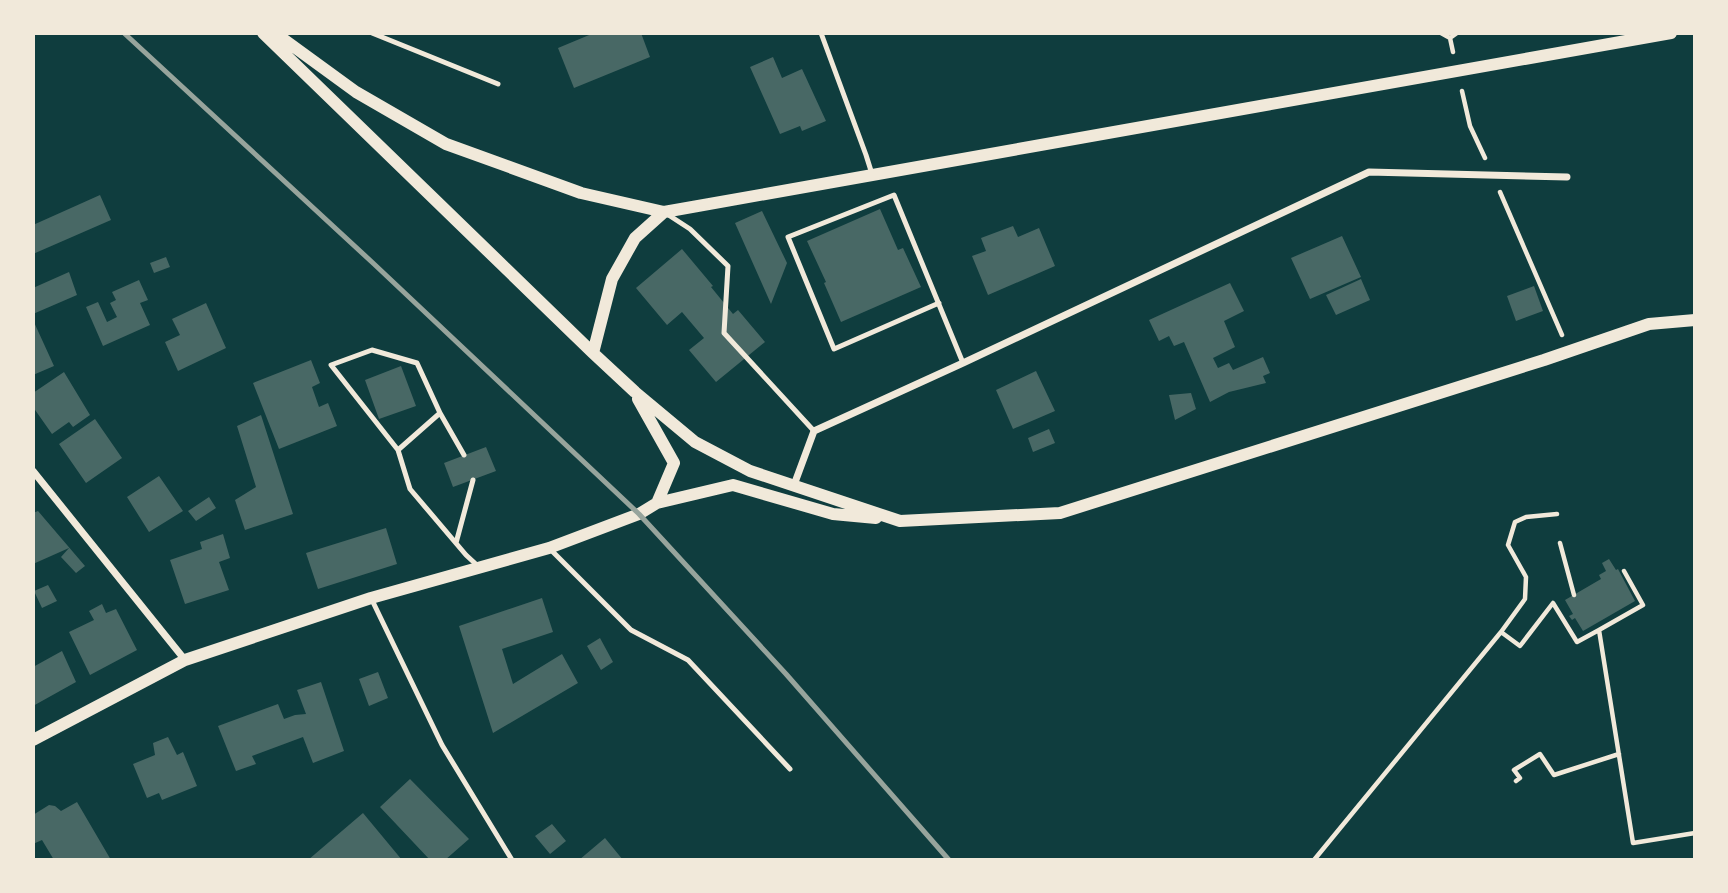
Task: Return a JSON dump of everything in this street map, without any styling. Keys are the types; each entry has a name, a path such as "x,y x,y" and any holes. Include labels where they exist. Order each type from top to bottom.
{"street":[{"path":"263,33 635,393 695,442 750,471 900,521"},
{"path":"275,33 356,92 446,144 581,193 664,212 1671,33"},
{"path":"794,485 814,431 1369,172 1567,177"},
{"path":"593,353 612,279 635,239 664,212"},
{"path":"33,740 185,660 371,598 549,548 639,514 657,503 733,485 833,514 900,521 1060,513 1569,352 1649,324 1695,320"},
{"path":"635,393 674,463 657,503"},
{"path":"33,471 185,660"}],"lane":[{"path":"372,33 498,84"},
{"path":"821,33 872,174"},
{"path":"939,303 834,349 788,237 894,194 939,303 963,363"},
{"path":"664,212 690,229 728,266 724,333 814,431"},
{"path":"464,455 440,413 417,363 372,350 331,365 398,450 410,489 479,567"},
{"path":"398,450 440,413"},
{"path":"456,544 473,480"},
{"path":"549,548 631,630 688,660 790,769"},
{"path":"371,598 442,745 512,860"}],"path":[{"path":"1450,38 1457,33"},
{"path":"1457,71 1470,127 1569,352"},
{"path":"1314,860 1525,599 1526,577 1508,545 1515,522 1526,517 1557,514"},
{"path":"1560,543 1574,595"},
{"path":"1501,632 1520,646 1553,604 1577,642 1643,605 1624,570"},
{"path":"1599,630 1633,843 1695,833"},
{"path":"1516,781 1520,778 1514,770 1540,754 1554,775 1619,754"}],"building":[{"path":"594,33 641,33 650,57 574,88 558,48"},
{"path":"773,57 782,78 802,69 826,121 802,131 800,126 780,134 750,67"},
{"path":"100,195 111,220 33,254 33,225"},
{"path":"880,209 898,250 903,248 921,287 841,322 807,241"},
{"path":"762,211 787,263 771,304 735,223"},
{"path":"1013,226 1018,237 1039,228 1055,266 988,295 972,256 986,251 981,238"},
{"path":"1342,236 1361,277 1310,299 1291,258"},
{"path":"682,249 733,314 738,310 765,342 716,382 689,350 704,338 682,312 667,325 636,288"},
{"path":"166,257 170,267 154,273 150,263"},
{"path":"69,272 77,295 33,314 33,288"},
{"path":"1361,279 1370,300 1336,315 1326,295"},
{"path":"139,280 148,300 140,303 150,325 103,346 86,307 98,302 107,322 117,317 110,303 116,300 112,292"},
{"path":"1230,283 1244,311 1224,321 1235,347 1213,358 1218,368 1229,363 1233,370 1263,357 1270,373 1263,376 1266,383 1229,392 1210,402 1184,342 1174,346 1169,336 1159,341 1149,320"},
{"path":"1534,286 1543,311 1516,321 1507,296"},
{"path":"206,303 226,348 178,371 165,342 180,335 172,319"},
{"path":"33,320 54,366 33,375"},
{"path":"311,360 320,383 312,387 319,407 328,403 337,426 279,449 253,383"},
{"path":"401,366 416,406 379,419 365,380"},
{"path":"1036,371 1055,411 1013,429 996,390"},
{"path":"64,372 90,415 73,427 69,422 52,434 33,407 33,393"},
{"path":"1191,393 1196,409 1175,420 1169,395"},
{"path":"261,415 293,514 245,530 235,500 256,487 237,426"},
{"path":"95,419 122,458 86,483 59,444"},
{"path":"1049,429 1055,443 1033,452 1028,438"},
{"path":"486,447 496,471 453,487 444,463"},
{"path":"159,476 183,511 149,532 127,497"},
{"path":"209,497 216,508 196,521 188,511"},
{"path":"38,511 85,566 76,573 61,557 69,548 33,564 33,513"},
{"path":"386,528 397,564 318,589 306,553"},
{"path":"223,534 230,558 219,562 229,590 185,604 170,560 202,549 200,542"},
{"path":"1609,559 1616,570 1618,569 1635,601 1583,631 1575,618 1572,620 1569,616 1573,614 1565,600 1601,579 1599,575 1606,571 1602,563"},
{"path":"48,585 57,601 42,608 34,591"},
{"path":"542,598 553,632 502,649 513,684 562,654 578,683 493,733 459,626"},
{"path":"102,604 106,613 116,609 137,650 90,675 69,632 94,620 89,611"},
{"path":"600,638 613,662 601,670 587,646"},
{"path":"62,651 76,682 33,706 33,667"},
{"path":"378,672 388,698 369,706 359,679"},
{"path":"321,682 344,751 313,763 303,737 252,756 256,764 236,771 218,726 278,704 284,719 306,714 297,690"},
{"path":"168,737 177,755 183,752 197,786 162,800 159,793 147,798 133,764 155,755 153,743"},
{"path":"410,779 469,839 445,860 430,860 380,807"},
{"path":"77,802 111,860 54,860 42,840 33,844 33,815 49,805 61,811"},
{"path":"363,813 402,860 308,860"},
{"path":"552,824 566,841 550,854 535,836"},
{"path":"605,838 623,860 579,860"}],"railway":[{"path":"124,33 639,514 786,674 949,860"}]}
